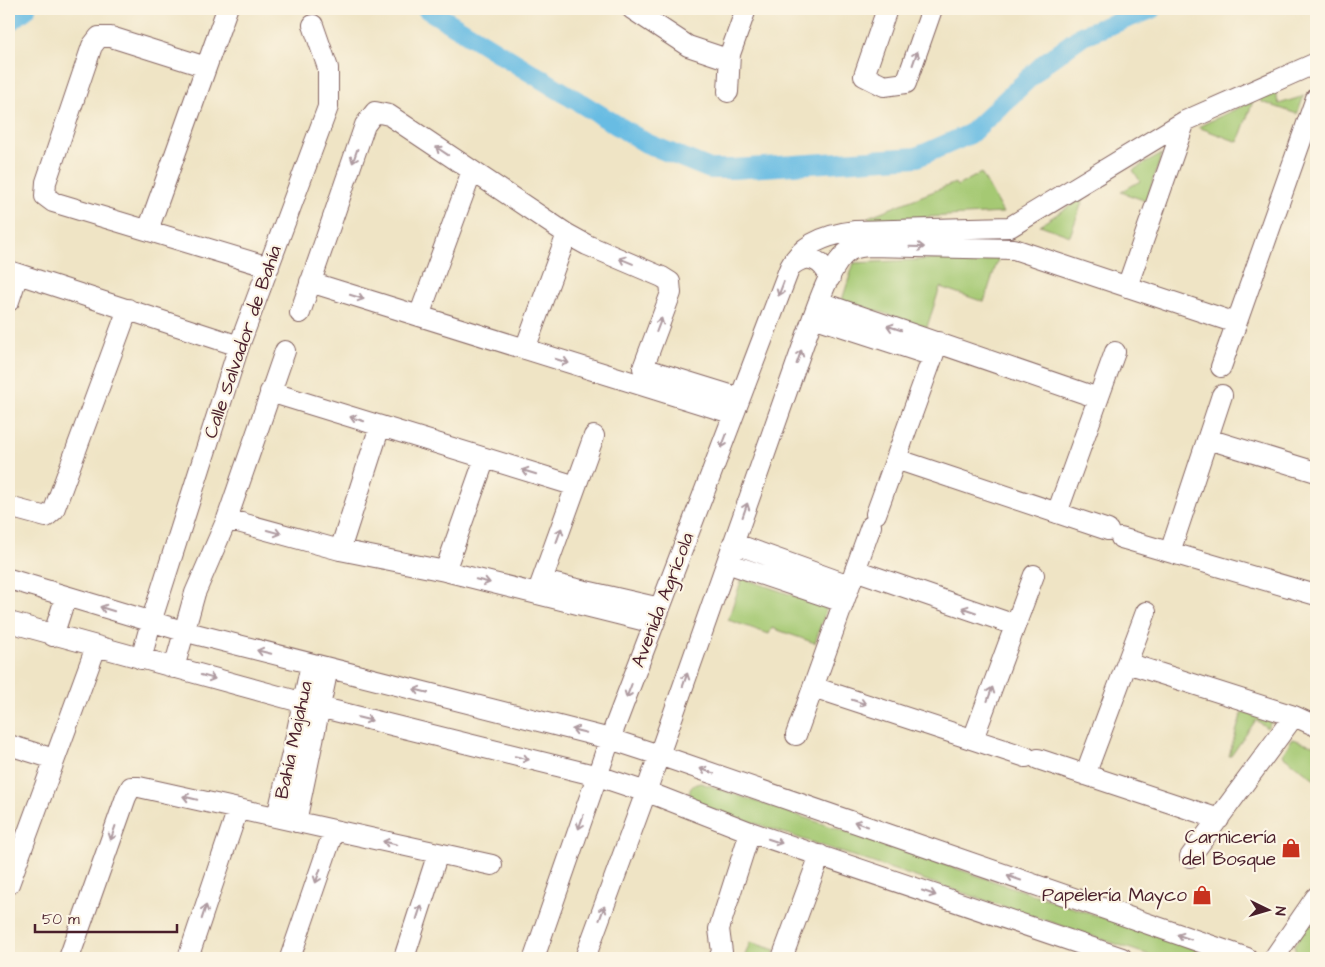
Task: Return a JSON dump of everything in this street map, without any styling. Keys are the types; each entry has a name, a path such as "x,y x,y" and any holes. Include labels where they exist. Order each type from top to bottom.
{"street":[{"path":"148,230 227,9"},
{"path":"632,9 688,46 721,57 730,54"},
{"path":"728,92 730,54 746,9"},
{"path":"887,9 864,76 884,86 906,83 932,9"},
{"name":"Calle Salvador de Bahía","path":"141,660 151,622 239,346 328,106 328,68 313,25"},
{"path":"206,67 111,37 99,37 92,46 46,182 46,196 53,202 269,266"},
{"path":"1014,249 1010,227 1185,121 1316,63"},
{"path":"1221,366 1316,98"},
{"path":"300,313 366,125 375,112 389,115 567,234 587,245 654,273 670,282 671,293 643,368 737,406"},
{"path":"1127,287 1185,121"},
{"path":"419,316 472,172"},
{"name":"Avenida Agrícola","path":"534,958 610,739 790,267 796,257 806,248 830,236 855,231 1010,227"},
{"path":"525,349 567,234"},
{"path":"585,958 646,792 816,310 833,271 842,256 858,247 868,246 1014,249 1236,323"},
{"path":"790,267 801,260 814,260 826,270 833,271"},
{"path":"9,301 13,272 239,346"},
{"path":"310,282 525,349 737,406"},
{"path":"9,507 46,517 54,510 128,309"},
{"path":"816,310 1098,398"},
{"path":"796,735 936,349"},
{"path":"174,668 195,593 227,519 285,351"},
{"path":"1056,513 1115,352"},
{"path":"270,392 576,486"},
{"path":"1170,552 1222,395"},
{"path":"340,550 380,426"},
{"path":"540,588 594,436"},
{"path":"1208,439 1316,472"},
{"path":"445,571 485,458"},
{"path":"896,459 1170,552 1316,595"},
{"path":"227,519 340,550 540,588 657,616"},
{"path":"733,544 849,586"},
{"path":"727,562 849,586 1015,625"},
{"path":"973,739 1034,575"},
{"path":"9,579 183,631 610,739 659,754 1247,958"},
{"path":"53,636 66,596"},
{"path":"1086,775 1146,612"},
{"path":"9,622 53,636 311,705 598,776 646,792 750,832 1122,958"},
{"path":"9,884 96,647"},
{"path":"1127,663 1294,716 1316,726"},
{"name":"Bahía Majahua","path":"287,819 319,666"},
{"path":"813,687 1219,819"},
{"path":"1190,857 1294,716"},
{"path":"9,744 54,759"},
{"path":"69,958 130,787 140,787 492,865"},
{"path":"188,958 238,809"},
{"path":"290,958 334,830"},
{"path":"719,958 722,952 719,929 750,832"},
{"path":"404,958 438,853"},
{"path":"782,958 820,856"},
{"path":"1274,958 1316,897"}],"green space":[{"path":"1274,91 1279,104 1304,96 1297,114 1262,102 1259,97"},
{"path":"1253,101 1238,142 1198,127"},
{"path":"1162,154 1146,201 1121,192 1140,181 1133,170"},
{"path":"981,173 1003,213 870,220 868,217 955,183 957,186"},
{"path":"1084,197 1070,236 1040,225"},
{"path":"999,256 984,302 940,287 927,327 842,300 854,263"},
{"path":"742,578 827,607 815,643 772,628 769,634 728,620"},
{"path":"1242,712 1272,721 1267,728 1256,720 1231,756 1229,756"},
{"path":"1292,739 1316,746 1316,780 1282,755"},
{"path":"701,783 1223,958 1158,958 694,803 690,799 690,790 693,786"},
{"path":"1316,909 1316,956 1305,958 1298,953 1294,946"},
{"path":"750,942 775,950 772,958 744,958"}],"waterway":[{"path":"9,22 26,9"},
{"path":"427,9 646,143 710,169 917,157 970,134 1046,62 1083,35 1152,9"}],"place":[{"name":"Carnicería del Bosque","path":"1291,848"},
{"name":"Papelería Mayco","path":"1202,895"}]}
